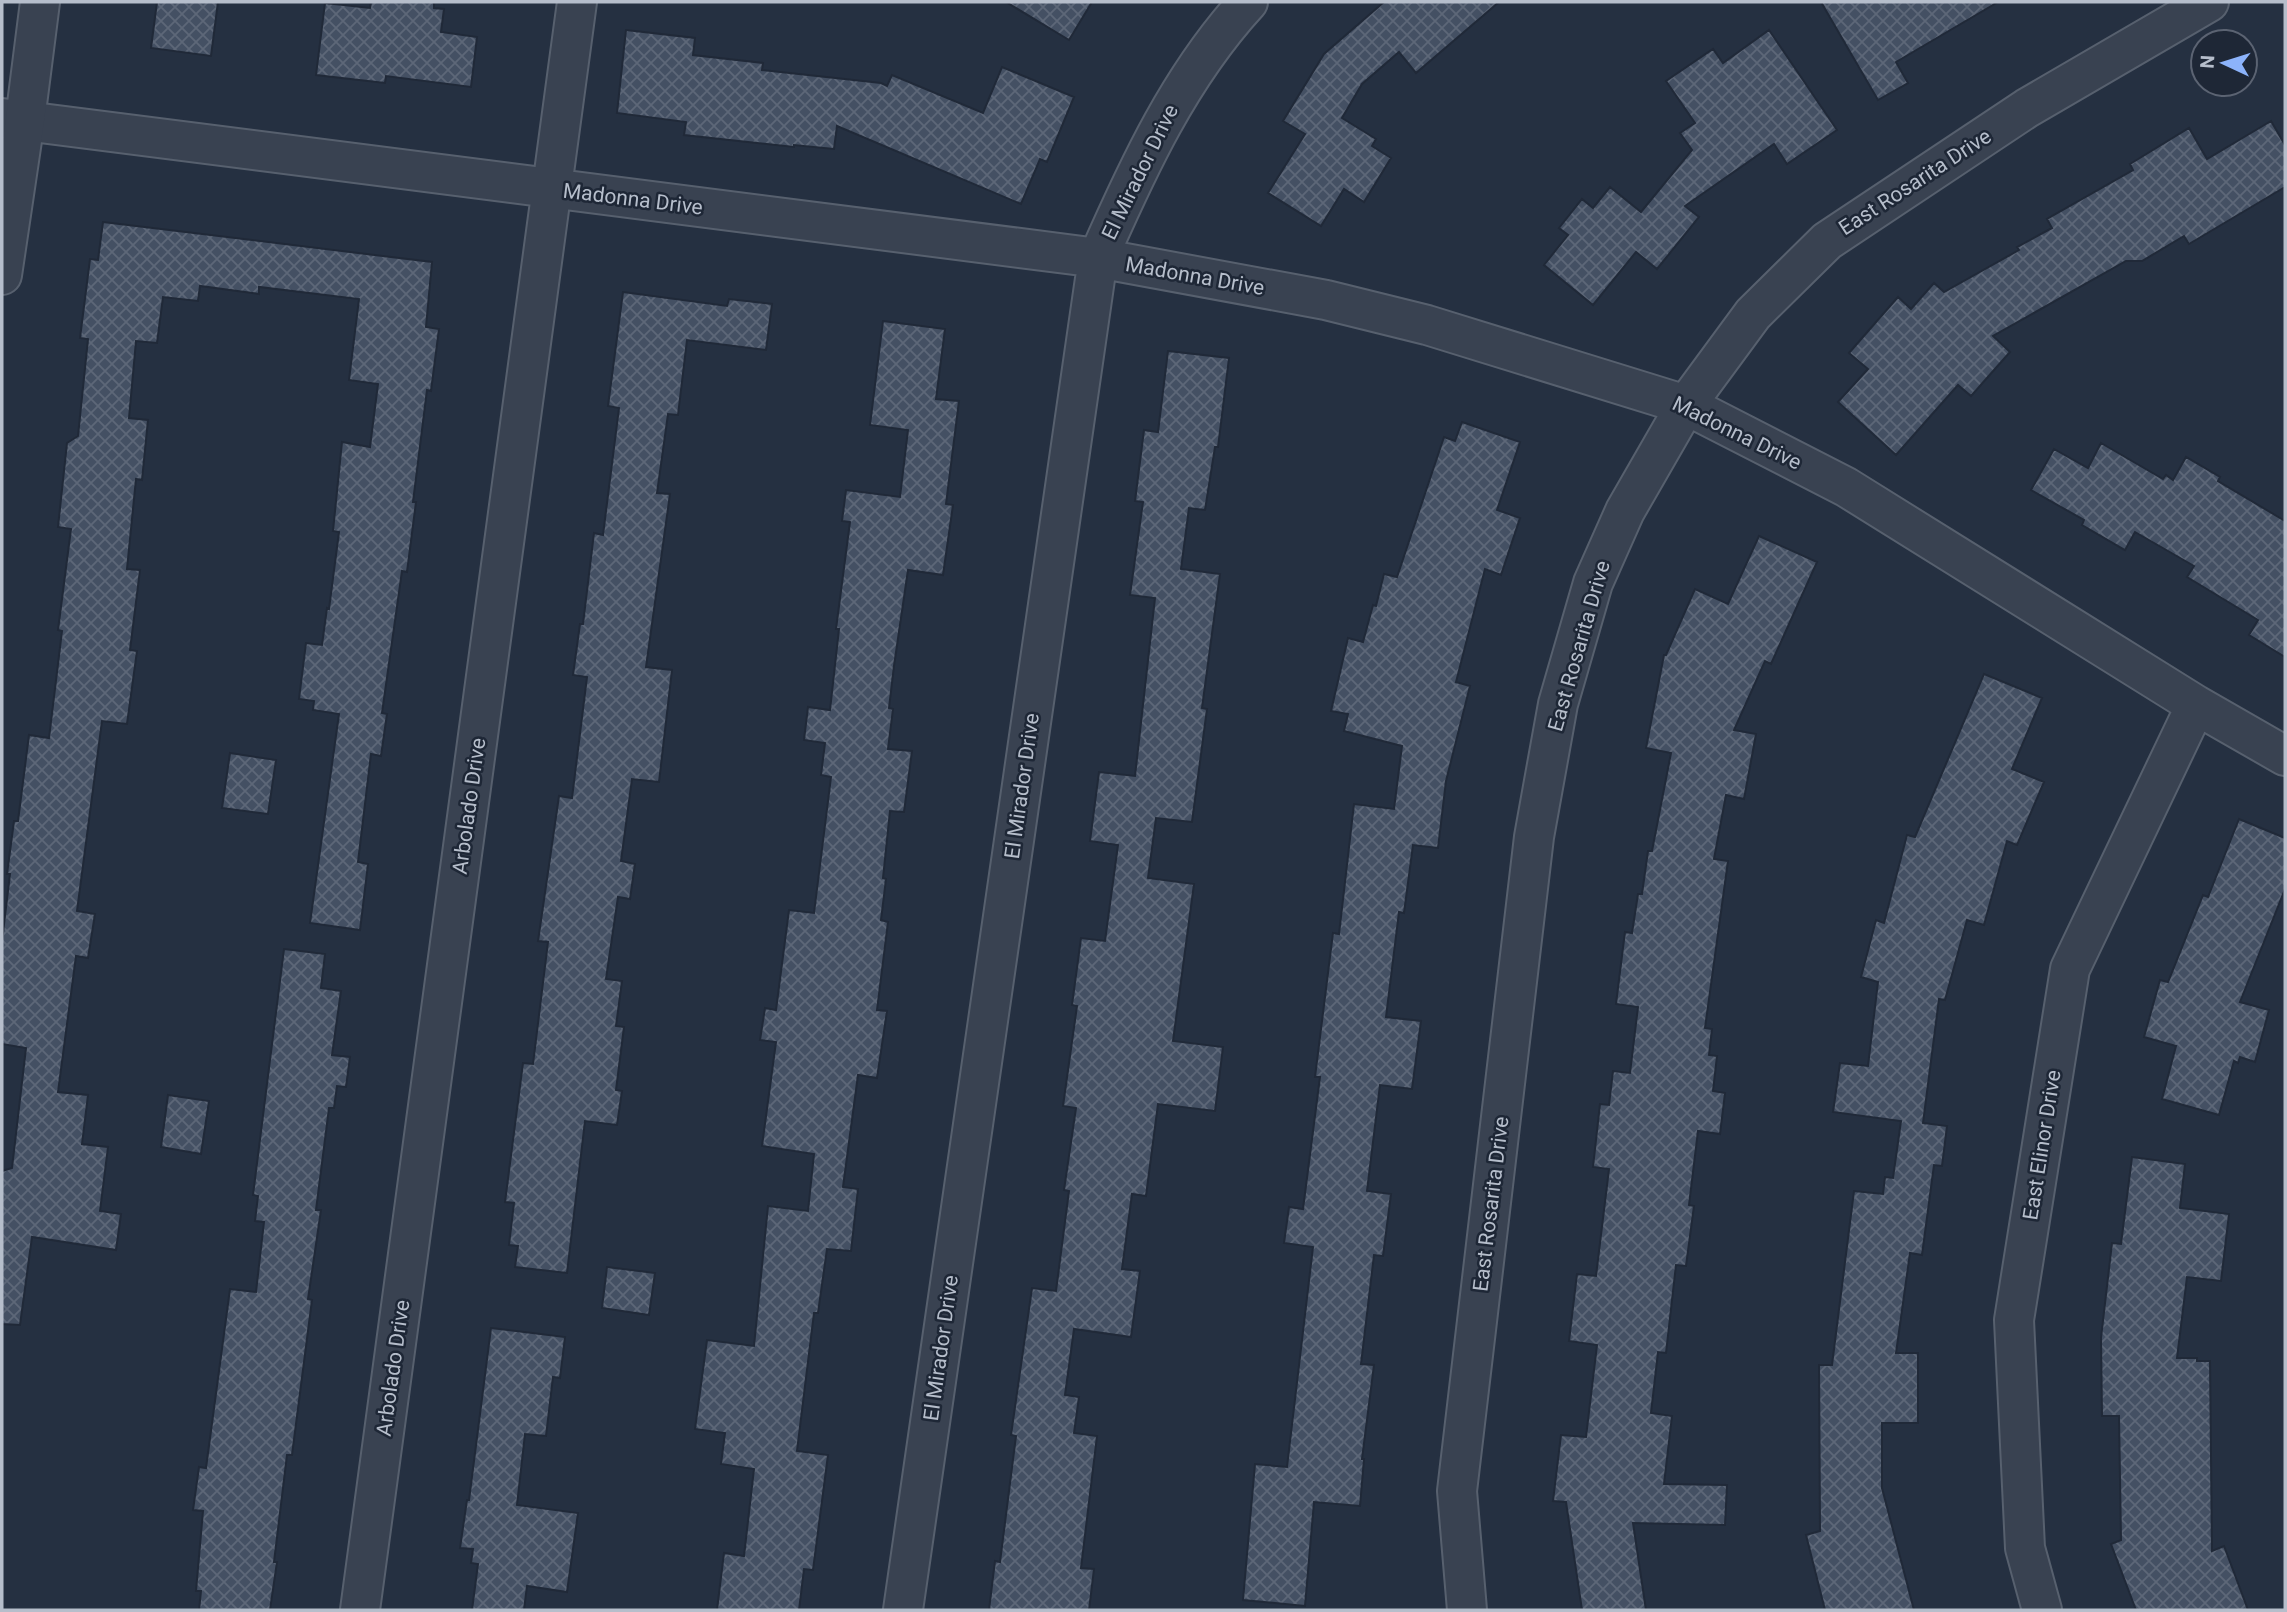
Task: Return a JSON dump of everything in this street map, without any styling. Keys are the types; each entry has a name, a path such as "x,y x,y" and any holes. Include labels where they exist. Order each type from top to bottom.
{"street":[{"path":"2,275 13,119 40,2"},
{"name":"Arbolado Drive","path":"360,1610 577,2"},
{"name":"El Mirador Drive","path":"903,1610 1098,258 1132,183 1180,90 1248,2"},
{"name":"East Rosarita Drive","path":"1467,1610 1457,1491 1538,810 1558,704 1593,583 1625,511 1686,405 1753,314 1826,240 2027,108 2209,2"},
{"name":"Madonna Drive","path":"13,119 1098,258 1326,300 1415,322 1686,405 1846,487 2196,705 2285,756"},
{"name":"East Elinor Drive","path":"2042,1610 2025,1548 2014,1320 2070,969 2196,705"}],"building":[{"path":"157,2 218,2 211,56 151,48"},
{"path":"371,2 434,2 434,8 444,9 441,32 477,37 471,87 386,76 385,83 316,75 325,3 370,8"},
{"path":"1006,2 1092,2 1069,40"},
{"path":"1384,2 1499,2 1416,73 1399,52 1362,84 1342,118 1376,139 1372,146 1391,158 1364,202 1344,189 1321,226 1268,193 1305,134 1283,121 1324,54"},
{"path":"1821,2 1998,2 1896,62 1908,83 1878,100"},
{"path":"626,30 695,38 693,55 763,63 762,70 881,83 887,86 892,75 983,113 1002,67 1074,97 1047,162 1040,159 1021,204 837,126 834,149 794,147 684,135 686,122 617,113"},
{"path":"1769,30 1837,130 1787,164 1774,144 1685,206 1699,217 1657,269 1636,252 1593,305 1544,265 1568,235 1559,228 1582,199 1593,208 1610,187 1641,212 1692,150 1680,133 1695,123 1666,81 1713,49 1723,63"},
{"path":"2271,121 2285,145 2285,187 2189,244 2184,236 2142,261 2126,261 1993,336 2010,352 1971,396 1958,385 1896,455 1838,402 1868,369 1849,353 1898,297 1911,309 1934,283 1944,292 2019,250 2017,247 2052,228 2047,219 2133,170 2130,164 2189,128 2207,159"},
{"path":"103,222 432,262 426,327 439,329 431,391 427,390 407,572 402,571 382,713 387,714 381,756 371,754 358,862 368,864 360,930 310,923 339,714 313,710 314,701 299,699 306,643 322,645 327,608 329,609 339,532 333,531 342,442 370,447 378,384 349,380 359,299 259,287 259,294 200,286 198,301 163,297 157,343 136,341 129,418 148,420 142,480 136,479 127,569 140,570 130,650 137,651 127,724 102,721 77,911 95,914 88,958 76,956 58,1092 88,1095 82,1144 108,1147 100,1211 121,1214 116,1250 32,1237 20,1325 2,1324 2,1171 12,1168 26,1048 2,1044 2,941 10,874 7,874 14,821 18,821 29,735 49,738 62,631 58,630 71,529 58,527 67,443 78,436 88,339 80,338 90,259 98,260"},
{"path":"623,292 727,306 729,299 772,304 766,350 687,340 678,415 668,414 657,493 670,494 646,667 672,670 659,782 632,779 621,861 635,864 630,899 618,897 606,979 622,981 616,1026 624,1027 616,1090 622,1091 617,1125 585,1121 567,1273 515,1267 518,1246 509,1245 514,1203 505,1202 523,1063 533,1064 548,942 538,941 559,796 572,798 587,677 573,675 580,624 583,624 594,533 603,535 619,408 608,406"},
{"path":"883,321 945,329 936,399 959,401 946,504 953,505 943,575 908,570 894,666 889,708 893,709 888,749 912,751 904,812 890,811 883,878 886,879 881,920 888,922 877,1010 887,1011 877,1078 858,1075 843,1187 858,1189 851,1251 827,1249 818,1313 814,1313 797,1451 828,1455 813,1570 804,1569 799,1610 717,1610 724,1553 744,1556 754,1469 721,1464 725,1433 695,1429 707,1340 754,1346 768,1206 808,1211 814,1154 762,1146 776,1042 760,1040 765,1008 776,1010 789,910 814,913 831,777 821,775 825,743 804,740 808,707 830,710 839,629 836,629 850,522 842,521 846,490 900,497 908,430 870,425"},
{"path":"1168,351 1229,358 1218,447 1215,447 1205,510 1189,508 1181,569 1220,574 1202,708 1207,709 1192,822 1156,818 1148,878 1194,884 1173,1041 1223,1047 1215,1111 1158,1104 1146,1196 1132,1194 1122,1269 1140,1271 1131,1337 1074,1329 1065,1395 1079,1397 1074,1433 1097,1436 1081,1568 1094,1569 1089,1610 989,1610 995,1561 1000,1562 1016,1436 1011,1435 1032,1288 1056,1291 1069,1191 1064,1190 1076,1108 1063,1106 1077,1006 1072,1005 1081,938 1105,941 1118,845 1090,841 1099,772 1135,776 1155,598 1130,595 1143,502 1135,501 1144,430 1158,432"},
{"path":"1462,422 1520,442 1497,510 1520,518 1501,575 1485,569 1456,682 1470,686 1446,781 1438,848 1413,845 1404,913 1399,912 1386,1017 1421,1021 1412,1089 1380,1085 1367,1191 1391,1194 1383,1256 1374,1255 1361,1364 1374,1365 1362,1459 1360,1506 1314,1502 1305,1606 1243,1600 1255,1464 1287,1467 1313,1247 1284,1243 1289,1207 1303,1209 1320,1077 1315,1077 1333,933 1339,934 1354,804 1394,809 1402,746 1344,731 1348,714 1331,711 1348,638 1363,642 1384,574 1397,577 1444,437 1455,441"},
{"path":"2101,443 2163,479 2166,475 2173,480 2186,457 2220,477 2218,481 2285,521 2285,657 2249,635 2258,620 2187,577 2194,566 2135,532 2125,550 2082,525 2084,520 2031,490 2054,449 2088,468"},
{"path":"1759,536 1817,562 1771,664 1765,661 1734,730 1756,734 1744,799 1726,795 1714,859 1728,861 1705,1028 1712,1029 1709,1055 1717,1056 1713,1091 1725,1093 1720,1134 1698,1131 1689,1205 1694,1206 1686,1266 1676,1265 1666,1353 1658,1352 1651,1413 1672,1416 1664,1484 1727,1485 1725,1525 1633,1523 1646,1610 1582,1610 1566,1502 1553,1501 1561,1435 1586,1437 1597,1345 1569,1341 1577,1274 1596,1276 1609,1169 1593,1167 1600,1104 1609,1105 1613,1071 1630,1073 1638,1007 1616,1004 1625,932 1632,933 1638,894 1642,894 1648,851 1652,851 1671,753 1646,748 1664,655 1695,589 1728,604"},
{"path":"1984,674 2042,698 2012,769 2044,782 2017,845 2007,841 1984,925 1967,920 1945,1000 1939,999 1923,1123 1947,1126 1942,1166 1934,1165 1922,1255 1910,1253 1896,1353 1918,1353 1918,1423 1882,1423 1882,1488 1914,1610 1825,1610 1806,1535 1820,1531 1819,1365 1832,1365 1854,1191 1883,1194 1885,1177 1893,1178 1901,1121 1833,1112 1840,1063 1868,1066 1878,982 1861,977 1876,920 1884,923 1907,835 1915,837"},
{"path":"230,753 276,760 268,814 222,808"},
{"path":"2239,819 2285,838 2285,889 2240,1002 2269,1010 2255,1062 2240,1057 2238,1063 2234,1061 2219,1115 2162,1099 2176,1046 2144,1037 2160,980 2168,982 2203,895 2208,897"},
{"path":"284,949 325,954 321,988 341,991 332,1055 350,1057 346,1087 337,1086 334,1108 329,1108 316,1210 321,1210 308,1299 312,1300 292,1455 287,1455 270,1610 199,1610 201,1591 196,1591 203,1511 193,1510 199,1467 206,1468 230,1289 256,1292 264,1222 255,1221 258,1196 253,1195"},
{"path":"168,1095 209,1101 201,1154 161,1147"},
{"path":"2132,1157 2185,1164 2180,1208 2229,1214 2221,1281 2187,1277 2177,1358 2210,1361 2212,1551 2224,1546 2248,1610 2136,1610 2111,1544 2121,1540 2119,1416 2102,1416 2101,1338 2112,1243 2121,1244"},
{"path":"607,1267 655,1273 649,1315 602,1308"},
{"path":"491,1328 565,1337 560,1378 553,1377 546,1436 525,1434 517,1505 578,1513 567,1592 527,1586 524,1610 472,1610 478,1564 471,1563 473,1549 460,1548 469,1500"}]}
